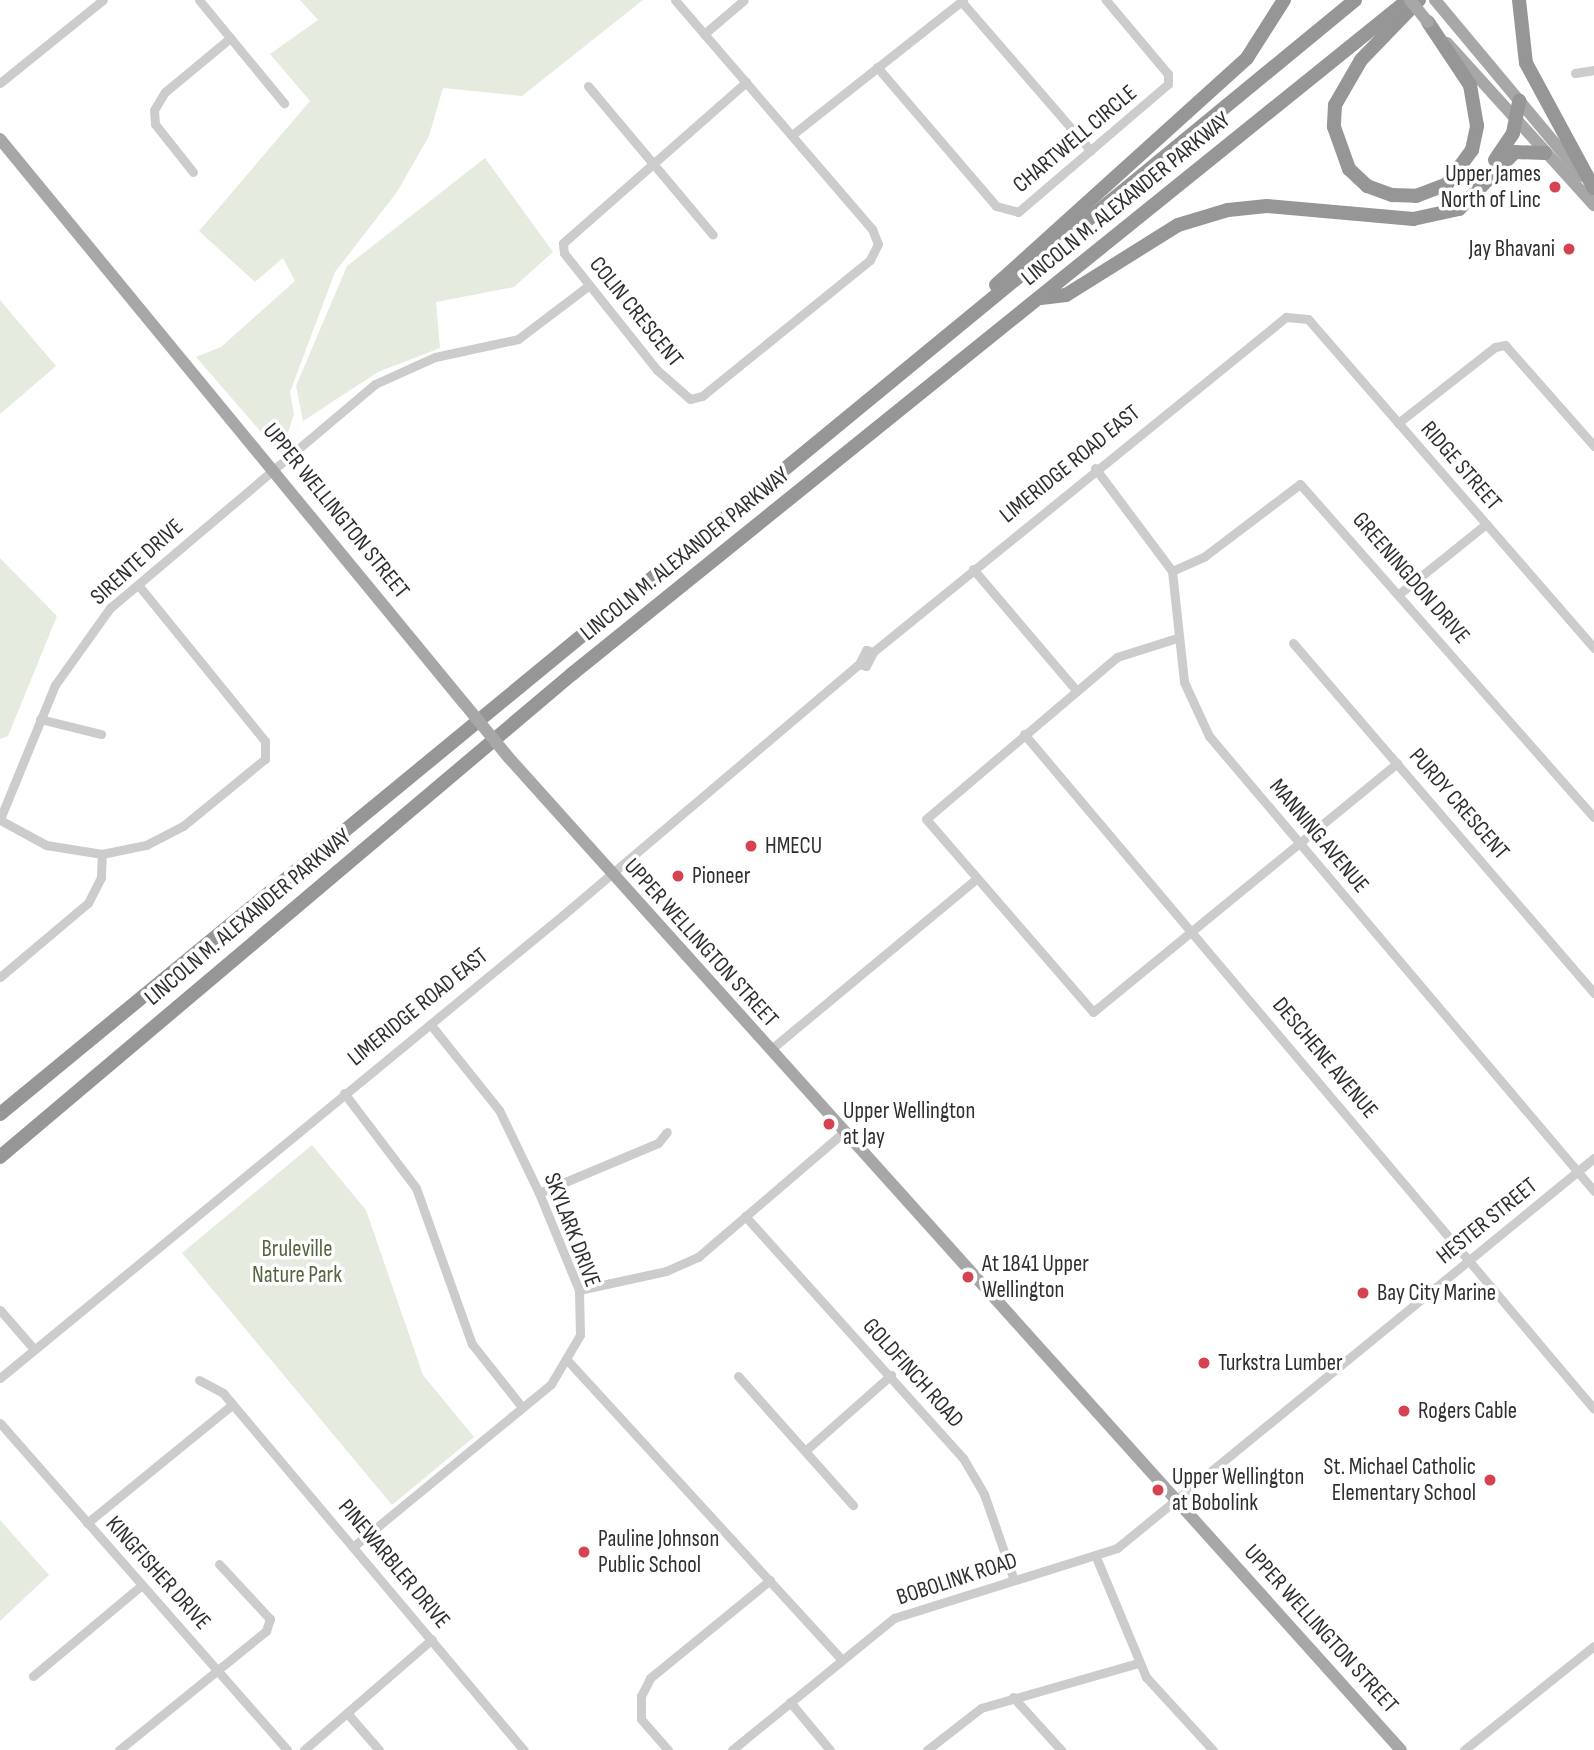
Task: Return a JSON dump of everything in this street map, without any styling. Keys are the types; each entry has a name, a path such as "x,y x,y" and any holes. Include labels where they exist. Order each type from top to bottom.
{"highway":[{"path":"985,302 1004,273 1247,58 1283,0"},
{"name":"LINCOLN M. ALEXANDER PARKWAY","path":"0,1114 1355,0"},
{"name":"LINCOLN M. ALEXANDER PARKWAY","path":"0,1157 572,674 1409,0"},
{"path":"1419,0 1361,60 1335,105 1336,138 1349,169 1367,186 1392,195 1416,196 1447,184 1472,150 1477,126 1469,85 1428,22"},
{"path":"1519,0 1526,63 1594,189"},
{"path":"1440,214 1476,184 1517,120 1519,101"},
{"path":"1040,299 1066,295 1178,225 1228,210 1267,206 1387,220 1440,214 1476,196 1515,152 1545,153"},
{"path":"0,1167 36,1126"}],"main road":[{"path":"1409,0 1594,205"},
{"path":"1435,0 1594,189"},
{"name":"UPPER WELLINGTON STREET","path":"0,139 273,467 509,758 610,874 845,1131 1401,1750"}],"street":[{"path":"0,83 91,4 103,0"},
{"path":"198,0 284,103"},
{"path":"675,0 792,135 962,1 1091,151"},
{"path":"704,34 744,0"},
{"name":"CHARTWELL CIRCLE","path":"877,67 1004,212 1018,212 1168,84 1168,74 1106,0"},
{"path":"193,172 155,124 154,110 165,92 230,38"},
{"path":"1575,73 1594,69"},
{"name":"COLIN CRESCENT","path":"746,82 567,234 564,253 681,397 690,399 713,388 877,248 872,229 792,135"},
{"path":"588,86 713,235"},
{"name":"SIRENTE DRIVE","path":"0,819 40,719 76,650 138,584 273,467 402,367 518,339 589,286"},
{"name":"RIDGE STREET","path":"1297,313 1398,423 1594,648"},
{"name":"LIMERIDGE ROAD EAST","path":"0,1378 430,1024 859,664 866,666 873,652 1095,468 1297,313"},
{"path":"1398,423 1495,347 1506,345 1594,446"},
{"path":"1095,468 1172,571"},
{"name":"GREENINGDON DRIVE","path":"1172,571 1205,556 1300,484 1594,817"},
{"path":"1399,594 1486,524"},
{"path":"973,569 1077,691"},
{"name":"MANNING AVENUE","path":"1172,571 1177,638 1184,682 1209,736 1594,1191"},
{"path":"0,819 46,845 103,854 146,845 184,826 267,750 138,584"},
{"path":"1177,638 1125,652 1024,734 926,819 1093,1012 1195,933 1299,842 1396,763"},
{"name":"PURDY CRESCENT","path":"1293,643 1594,993"},
{"path":"40,719 101,734"},
{"name":"DESCHENE AVENUE","path":"1024,734 1195,933 1594,1409"},
{"path":"0,977 88,903 101,877 103,854"},
{"path":"770,1050 976,878"},
{"name":"SKYLARK DRIVE","path":"354,1546 522,1407 569,1362 580,1335 579,1290 539,1193 499,1110 430,1024"},
{"path":"344,1094 416,1188 472,1344 522,1407"},
{"path":"579,1290 666,1271 698,1257 845,1131"},
{"path":"539,1193 658,1143 667,1132"},
{"name":"HESTER STREET","path":"1174,1496 1594,1158"},
{"name":"GOLDFINCH ROAD","path":"745,1216 963,1458 989,1506 1014,1580"},
{"path":"0,1310 34,1349"},
{"path":"569,1362 839,1657"},
{"path":"805,1451 891,1375"},
{"path":"738,1376 853,1505"},
{"name":"PINEWARBLER DRIVE","path":"200,1381 233,1404 524,1750"},
{"path":"87,1523 233,1404"},
{"name":"KINGFISHER DRIVE","path":"0,1423 287,1750"},
{"name":"BOBOLINK ROAD","path":"732,1750 839,1657 894,1618 1096,1557 1117,1548 1174,1496"},
{"path":"1096,1557 1138,1663 1213,1750"},
{"path":"120,1750 266,1631 270,1619 219,1564"},
{"path":"668,1750 641,1720 640,1696 650,1678 770,1580"},
{"path":"33,1676 142,1585"},
{"path":"304,1750 432,1640"},
{"path":"1464,1750 1594,1646"},
{"path":"928,1750 976,1711 1013,1697 1138,1663"},
{"path":"1013,1697 1061,1750"},
{"path":"790,1702 830,1750"},
{"path":"347,1713 379,1750"}],"green space":[{"path":"300,0 643,0 522,96 443,88 429,136 397,192 335,272 290,392 294,414 281,455 196,357 221,347 295,281 283,258 255,282 199,231 310,101 270,54 318,20"},
{"path":"485,158 553,252 514,287 436,302 440,348 378,372 303,421 296,386 347,266"},
{"path":"0,300 56,366 0,414"},
{"path":"0,558 57,616 8,736 0,739"},
{"name":"Bruleville Nature Park","path":"312,1145 366,1210 423,1375 474,1437 392,1505 182,1253"},
{"path":"0,1520 49,1575 0,1621"}],"place":[{"name":"Upper James North of Linc","path":"1555,187"},
{"name":"Jay Bhavani","path":"1569,249"},
{"name":"HMECU","path":"751,846"},
{"name":"Pioneer","path":"678,876"},
{"name":"Upper Wellington at Jay","path":"829,1124"},
{"name":"At 1841 Upper Wellington","path":"968,1277"},
{"name":"Bay City Marine","path":"1363,1293"},
{"name":"Turkstra Lumber","path":"1204,1363"},
{"name":"Rogers Cable","path":"1404,1411"},
{"name":"St. Michael Catholic Elementary School","path":"1490,1480"},
{"name":"Upper Wellington at Bobolink","path":"1158,1490"},
{"name":"Pauline Johnson Public School","path":"584,1552"}]}
